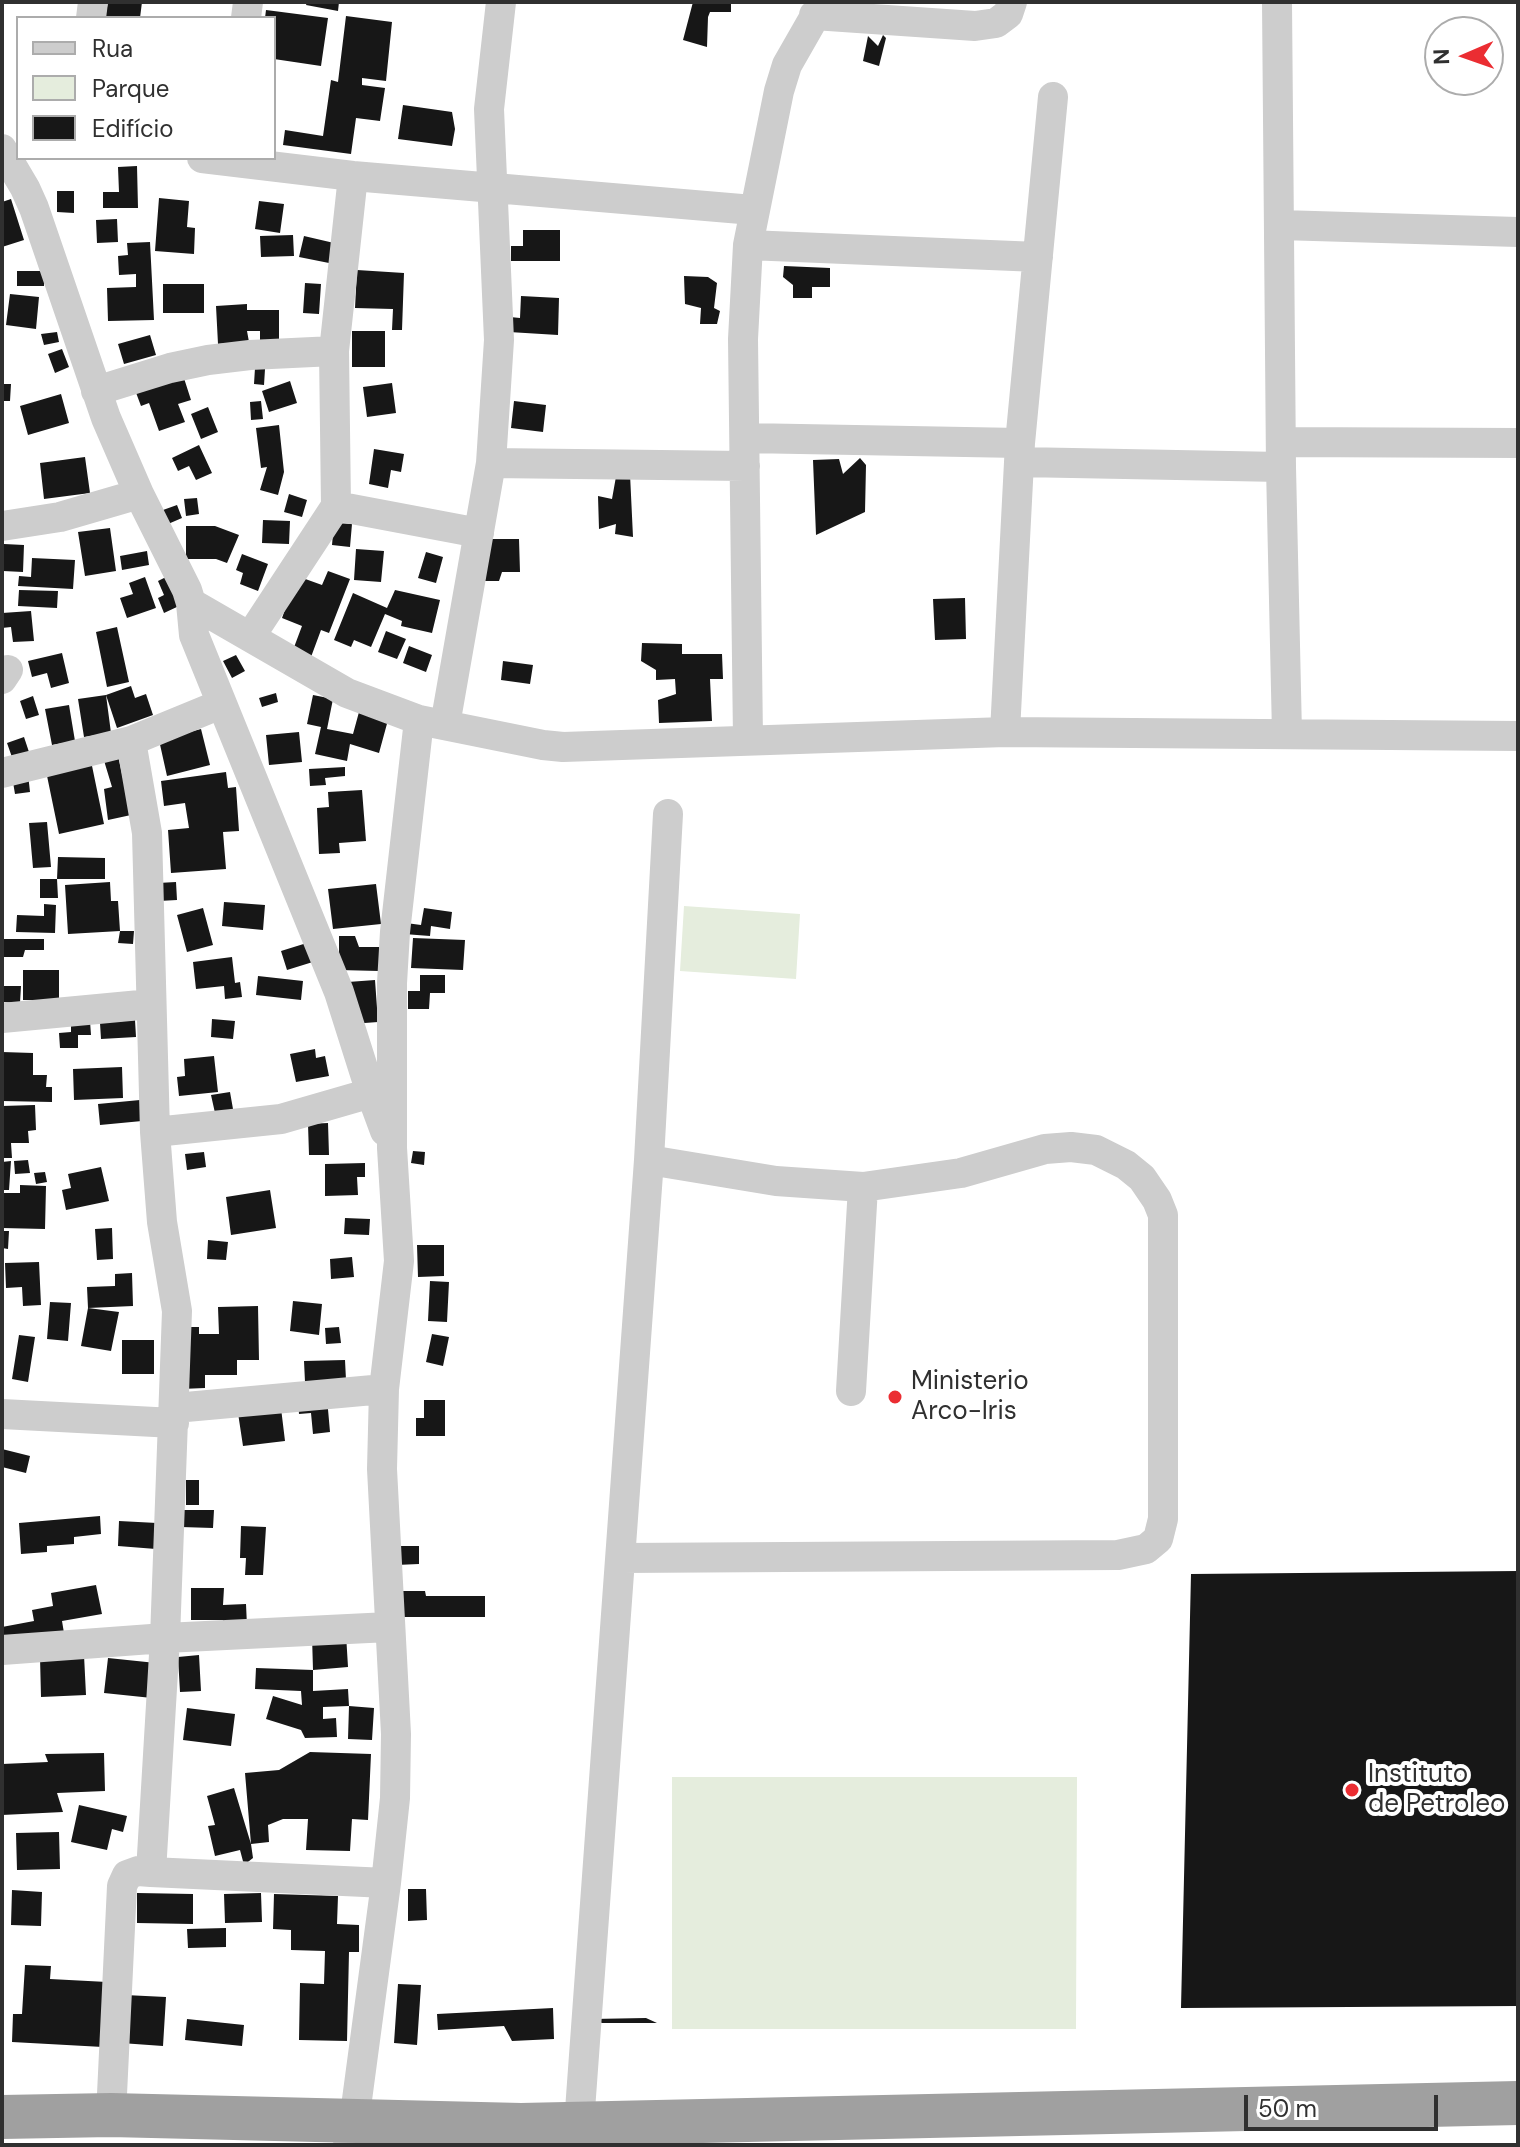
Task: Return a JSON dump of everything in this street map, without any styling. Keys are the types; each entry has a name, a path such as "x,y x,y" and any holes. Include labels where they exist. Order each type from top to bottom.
{"highway":[{"path":"2,2117 111,2115 351,2133 521,2125 1518,2103"}],"street":[{"path":"351,2133 386,1883 396,1767 382,1469 384,1389 399,1261 392,1148 394,957 432,723 479,533 491,463 499,349 489,109 501,2"},
{"path":"748,739 743,339 748,245 753,210 787,65 818,8 907,23 975,26 996,23 1008,14 1012,2"},
{"path":"1277,2 1287,734"},
{"path":"1005,732 1020,452 1053,97"},
{"path":"2,149 34,208 96,391 139,494 191,603 194,635 339,992 392,1148"},
{"path":"226,160 353,176 753,210"},
{"path":"250,637 336,506 334,351 353,176"},
{"path":"1280,225 1518,232"},
{"path":"748,245 1038,257"},
{"path":"96,391 170,368 208,360 334,351"},
{"path":"491,463 745,452 1281,454 1518,443"},
{"path":"2,526 60,517 139,494"},
{"path":"336,506 479,533"},
{"path":"191,603 337,688 432,723 563,747 1005,732 1518,736"},
{"path":"2,773 131,741 221,704"},
{"path":"131,741 147,833 155,1132 162,1222 177,1311 165,1638 151,1872"},
{"path":"579,2124 649,1160 668,814"},
{"path":"2,1018 151,1004"},
{"path":"155,1132 281,1119 371,1093"},
{"path":"621,1558 1118,1555 1146,1549 1158,1539 1163,1519 1163,1215 1142,1178 1126,1165 1096,1150 1071,1147 1045,1149 961,1173 863,1187 776,1181 649,1160"},
{"path":"851,1391 863,1187"},
{"path":"2,1414 175,1415 384,1389"},
{"path":"2,1650 389,1627"},
{"path":"111,2115 122,1886 127,1875 138,1871 386,1883"}],"green space":[{"path":"684,906 800,914 796,979 680,971"},
{"path":"672,1777 1077,1777 1076,2029 672,2029"}],"building":[{"path":"108,2 142,2 140,16 105,16"},
{"path":"307,2 339,2 338,11 306,5"},
{"path":"693,2 731,2 731,12 710,12 707,47 683,40"},
{"path":"266,10 328,18 321,66 276,59 276,16 265,16"},
{"path":"346,16 392,22 386,81 362,78 362,85 385,88 380,121 356,118 351,154 283,145 285,130 323,136 331,80 338,82"},
{"path":"883,35 886,38 879,66 863,61 868,36 878,46"},
{"path":"403,105 452,112 455,129 452,146 398,139"},
{"path":"137,166 138,208 103,208 103,192 119,192 118,167"},
{"path":"57,191 74,191 74,213 57,212"},
{"path":"159,198 189,201 187,227 195,228 194,254 155,251"},
{"path":"11,199 24,240 2,247 2,202"},
{"path":"259,201 284,204 280,233 255,229"},
{"path":"117,219 118,242 97,243 96,220"},
{"path":"523,230 560,230 560,261 511,261 511,246 523,246"},
{"path":"293,235 294,256 261,257 260,236"},
{"path":"304,236 334,243 329,263 299,257"},
{"path":"150,242 154,320 108,321 107,288 136,287 136,274 119,275 118,256 128,255 127,243"},
{"path":"784,266 830,268 830,287 812,287 812,298 793,298 793,285 783,277"},
{"path":"357,270 404,273 402,330 392,330 393,309 355,308"},
{"path":"17,271 44,271 44,286 17,286"},
{"path":"684,276 708,277 717,283 714,308 720,311 717,324 700,324 701,308 685,304"},
{"path":"305,283 321,284 319,314 303,313"},
{"path":"163,284 204,284 204,313 163,313"},
{"path":"10,294 39,297 36,329 6,325"},
{"path":"521,296 559,298 558,335 509,332 510,317 520,318"},
{"path":"247,304 247,310 279,310 279,343 260,343 260,331 247,331 249,342 218,344 216,306"},
{"path":"352,331 385,331 385,367 352,367"},
{"path":"57,332 59,342 44,345 41,334"},
{"path":"150,335 156,355 124,364 118,344"},
{"path":"62,349 69,367 55,373 48,354"},
{"path":"255,368 265,369 264,385 254,384"},
{"path":"182,372 191,400 178,404 185,422 159,431 149,403 141,406 135,390"},
{"path":"290,381 297,403 269,412 262,391"},
{"path":"392,383 396,413 367,417 363,387"},
{"path":"2,384 11,384 10,401 2,401"},
{"path":"61,394 69,423 28,435 20,406"},
{"path":"261,401 263,419 251,420 250,402"},
{"path":"514,401 546,405 543,432 511,428"},
{"path":"208,407 218,432 201,439 191,414"},
{"path":"279,425 284,472 278,495 260,490 267,467 261,468 256,428"},
{"path":"199,445 212,473 196,480 189,466 178,471 172,458"},
{"path":"374,449 404,454 401,472 391,470 388,488 369,484"},
{"path":"85,457 90,493 44,499 40,463"},
{"path":"860,458 866,465 865,512 816,535 813,460 839,459 843,474"},
{"path":"617,471 630,474 633,537 615,534 616,524 599,529 598,496 612,499"},
{"path":"289,494 307,500 302,517 284,512"},
{"path":"197,498 199,514 186,516 184,499"},
{"path":"177,505 182,518 168,524 163,510"},
{"path":"263,520 290,521 289,544 262,543"},
{"path":"334,523 352,524 350,547 332,545"},
{"path":"186,526 215,526 239,535 227,563 216,559 186,559"},
{"path":"110,528 116,571 85,576 78,532"},
{"path":"489,539 519,539 520,572 502,572 499,581 477,581"},
{"path":"4,544 24,545 23,572 3,571"},
{"path":"356,549 384,551 381,582 354,580"},
{"path":"147,551 149,565 122,570 120,556"},
{"path":"426,552 443,557 436,583 418,578"},
{"path":"242,554 268,564 258,591 240,584 243,573 236,570"},
{"path":"32,558 75,560 73,589 18,586 19,576 31,577"},
{"path":"328,571 350,579 329,633 321,630 311,657 293,650 302,626 282,618 297,576 322,585"},
{"path":"145,577 156,608 127,618 120,598 133,594 129,583"},
{"path":"166,577 179,606 164,613 158,598 164,595 158,581"},
{"path":"19,590 58,591 57,608 18,606"},
{"path":"395,590 440,600 432,633 401,626 402,621 385,614 371,647 354,640 351,647 334,640 353,593 387,608"},
{"path":"965,598 966,639 935,640 933,599"},
{"path":"31,611 34,641 13,642 11,627 2,628 2,613"},
{"path":"117,627 129,682 107,687 96,632"},
{"path":"386,631 406,639 397,659 378,652"},
{"path":"642,643 682,644 682,654 722,654 723,679 710,679 712,721 659,723 658,700 676,694 675,679 656,680 656,670 641,661"},
{"path":"409,646 432,655 426,672 403,663"},
{"path":"62,653 69,683 51,688 47,673 32,677 28,661"},
{"path":"236,655 245,671 232,678 223,661"},
{"path":"503,661 533,665 530,684 501,680"},
{"path":"131,686 135,698 146,694 153,715 117,728 106,695"},
{"path":"276,693 278,702 262,707 259,698"},
{"path":"106,695 111,733 84,737 78,699"},
{"path":"313,695 333,699 327,729 353,734 359,712 388,720 379,753 350,744 347,761 315,754 321,727 307,724"},
{"path":"33,696 39,715 26,719 20,701"},
{"path":"69,705 75,741 52,745 45,709"},
{"path":"201,729 210,765 167,776 159,740"},
{"path":"299,732 302,762 269,765 266,735"},
{"path":"24,737 30,755 13,760 7,743"},
{"path":"117,751 131,815 108,820 104,789 112,787 102,754"},
{"path":"91,761 104,824 59,834 46,771"},
{"path":"345,767 345,776 325,778 326,785 310,786 309,769"},
{"path":"226,772 228,788 236,787 239,831 223,832 226,869 171,873 168,830 189,828 185,803 164,806 161,781"},
{"path":"28,774 30,792 15,794 12,776"},
{"path":"362,790 366,841 339,843 340,853 319,854 317,808 329,807 328,792"},
{"path":"47,822 51,867 33,868 29,823"},
{"path":"58,857 105,858 105,879 57,879"},
{"path":"40,879 57,879 58,898 40,898"},
{"path":"110,882 111,901 118,901 120,931 68,934 65,885"},
{"path":"176,882 177,900 159,901 158,883"},
{"path":"376,884 381,924 333,929 328,889"},
{"path":"224,902 265,905 263,930 222,926"},
{"path":"44,904 56,905 55,933 16,932 17,915 44,916"},
{"path":"203,908 213,945 187,952 177,915"},
{"path":"424,908 452,912 450,929 431,926 430,936 404,934 406,923 421,925"},
{"path":"120,931 134,931 133,944 118,943"},
{"path":"339,936 355,936 359,947 379,947 379,971 339,970"},
{"path":"413,938 465,940 463,970 411,968"},
{"path":"2,939 44,939 44,950 25,950 23,957 2,957"},
{"path":"310,942 316,961 287,970 281,951"},
{"path":"232,957 235,983 240,982 242,997 225,999 224,986 196,989 193,962"},
{"path":"23,970 59,970 59,1000 23,1000"},
{"path":"420,975 445,975 445,993 430,993 429,1009 408,1009 408,991 420,991"},
{"path":"258,976 303,981 301,1000 256,995"},
{"path":"375,980 378,1022 351,1024 348,982"},
{"path":"2,986 21,986 20,1003 2,1002"},
{"path":"212,1019 235,1021 233,1039 211,1037"},
{"path":"135,1020 136,1037 101,1039 100,1023"},
{"path":"90,1021 91,1035 78,1035 78,1048 60,1048 59,1033 71,1032 71,1022"},
{"path":"315,1049 316,1058 325,1056 329,1076 296,1082 290,1054"},
{"path":"2,1052 33,1053 33,1075 47,1075 46,1087 52,1087 52,1102 2,1101"},
{"path":"214,1056 218,1092 179,1096 177,1077 185,1076 184,1059"},
{"path":"122,1067 123,1098 74,1100 73,1069"},
{"path":"230,1092 233,1109 215,1113 211,1095"},
{"path":"140,1100 142,1121 100,1125 98,1104"},
{"path":"35,1105 36,1130 28,1131 29,1143 11,1143 12,1158 2,1158 2,1106"},
{"path":"328,1123 329,1155 309,1155 308,1124"},
{"path":"413,1151 425,1152 424,1165 411,1163"},
{"path":"204,1152 206,1167 187,1170 185,1154"},
{"path":"28,1160 30,1173 15,1174 14,1161"},
{"path":"11,1161 9,1190 2,1190 2,1162"},
{"path":"365,1163 365,1177 357,1177 358,1195 325,1196 325,1164"},
{"path":"101,1167 109,1201 66,1210 62,1190 71,1188 68,1174"},
{"path":"45,1172 47,1182 36,1184 34,1173"},
{"path":"20,1185 46,1186 45,1229 2,1228 2,1193 20,1193"},
{"path":"270,1190 276,1228 231,1235 226,1197"},
{"path":"345,1218 370,1219 369,1235 344,1234"},
{"path":"112,1228 113,1259 97,1260 95,1229"},
{"path":"2,1231 9,1231 8,1249 2,1248"},
{"path":"208,1240 228,1242 226,1260 207,1259"},
{"path":"417,1245 444,1245 444,1276 418,1277"},
{"path":"352,1257 354,1277 331,1279 330,1259"},
{"path":"39,1262 41,1305 23,1306 22,1287 6,1288 5,1263"},
{"path":"132,1273 133,1306 88,1308 87,1287 115,1286 115,1274"},
{"path":"430,1281 449,1282 447,1322 428,1321"},
{"path":"293,1301 322,1304 319,1335 290,1331"},
{"path":"50,1302 71,1303 68,1341 47,1339"},
{"path":"258,1306 259,1360 237,1360 237,1375 205,1375 205,1388 181,1389 180,1327 199,1327 199,1334 219,1334 218,1307"},
{"path":"88,1308 119,1312 111,1351 81,1346"},
{"path":"339,1327 341,1343 326,1344 325,1328"},
{"path":"432,1334 449,1337 443,1366 426,1362"},
{"path":"19,1335 35,1337 28,1382 12,1379"},
{"path":"122,1340 154,1340 154,1374 122,1374"},
{"path":"345,1360 346,1380 305,1382 304,1361"},
{"path":"327,1398 330,1432 313,1434 311,1413 299,1414 298,1400"},
{"path":"424,1400 445,1400 445,1436 416,1436 416,1418 424,1418"},
{"path":"281,1408 285,1441 243,1446 238,1413"},
{"path":"2,1449 30,1456 26,1473 2,1467"},
{"path":"186,1480 199,1480 199,1505 186,1505"},
{"path":"181,1510 214,1510 213,1528 181,1527"},
{"path":"100,1516 101,1534 74,1537 74,1544 47,1546 47,1552 21,1554 19,1523"},
{"path":"119,1521 157,1523 156,1549 118,1546"},
{"path":"241,1526 266,1527 263,1575 245,1575 246,1558 240,1558"},
{"path":"396,1546 419,1546 419,1564 396,1565"},
{"name":"Instituto de Petroleo","path":"1518,1571 1518,2006 1181,2008 1191,1574"},
{"path":"96,1585 102,1614 62,1621 64,1633 5,1645 2,1627 34,1621 32,1610 53,1606 51,1593"},
{"path":"191,1588 224,1588 223,1605 246,1604 247,1626 224,1627 223,1620 191,1620"},
{"path":"401,1591 425,1591 426,1596 485,1596 485,1617 401,1617"},
{"path":"346,1634 348,1667 313,1670 312,1636"},
{"path":"84,1655 86,1695 41,1697 40,1657"},
{"path":"199,1655 201,1691 180,1692 178,1657"},
{"path":"108,1658 156,1663 152,1698 104,1693"},
{"path":"256,1668 313,1670 313,1691 348,1689 349,1706 323,1707 323,1719 336,1718 337,1737 305,1738 301,1730 266,1719 273,1696 302,1705 301,1691 255,1689"},
{"path":"349,1706 374,1708 372,1740 348,1739"},
{"path":"187,1708 235,1714 231,1746 183,1740"},
{"path":"310,1752 371,1754 368,1820 352,1819 350,1851 306,1850 308,1819 283,1819 268,1825 269,1842 251,1844 245,1773 279,1770"},
{"path":"104,1753 105,1791 57,1793 63,1812 2,1815 2,1764 48,1762 45,1754"},
{"path":"234,1788 253,1858 244,1865 240,1850 215,1856 208,1826 215,1825 207,1796"},
{"path":"79,1805 127,1816 123,1832 112,1829 107,1850 71,1842"},
{"path":"59,1832 60,1869 17,1870 16,1833"},
{"path":"408,1889 426,1889 427,1920 408,1921"},
{"path":"12,1890 42,1892 41,1926 11,1925"},
{"path":"137,1893 193,1894 193,1924 137,1923"},
{"path":"261,1893 262,1922 225,1923 224,1894"},
{"path":"274,1894 338,1896 337,1924 359,1925 359,1952 349,1952 347,2041 299,2040 300,1983 324,1984 325,1951 291,1950 291,1930 273,1929"},
{"path":"226,1928 226,1947 188,1948 187,1929"},
{"path":"25,1965 51,1966 50,1979 107,1982 103,2047 12,2042 13,2014 22,2014"},
{"path":"398,1984 421,1985 417,2045 394,2043"},
{"path":"125,1995 166,1997 163,2046 121,2043"},
{"path":"553,2008 554,2039 512,2041 504,2026 438,2030 437,2014"},
{"path":"646,2018 657,2023 602,2023 592,2019"},
{"path":"187,2019 244,2025 242,2046 185,2040"}],"place":[{"name":"Ministerio Arco-Iris","path":"895,1397"},
{"name":"Instituto de Petroleo","path":"1352,1790"}]}
